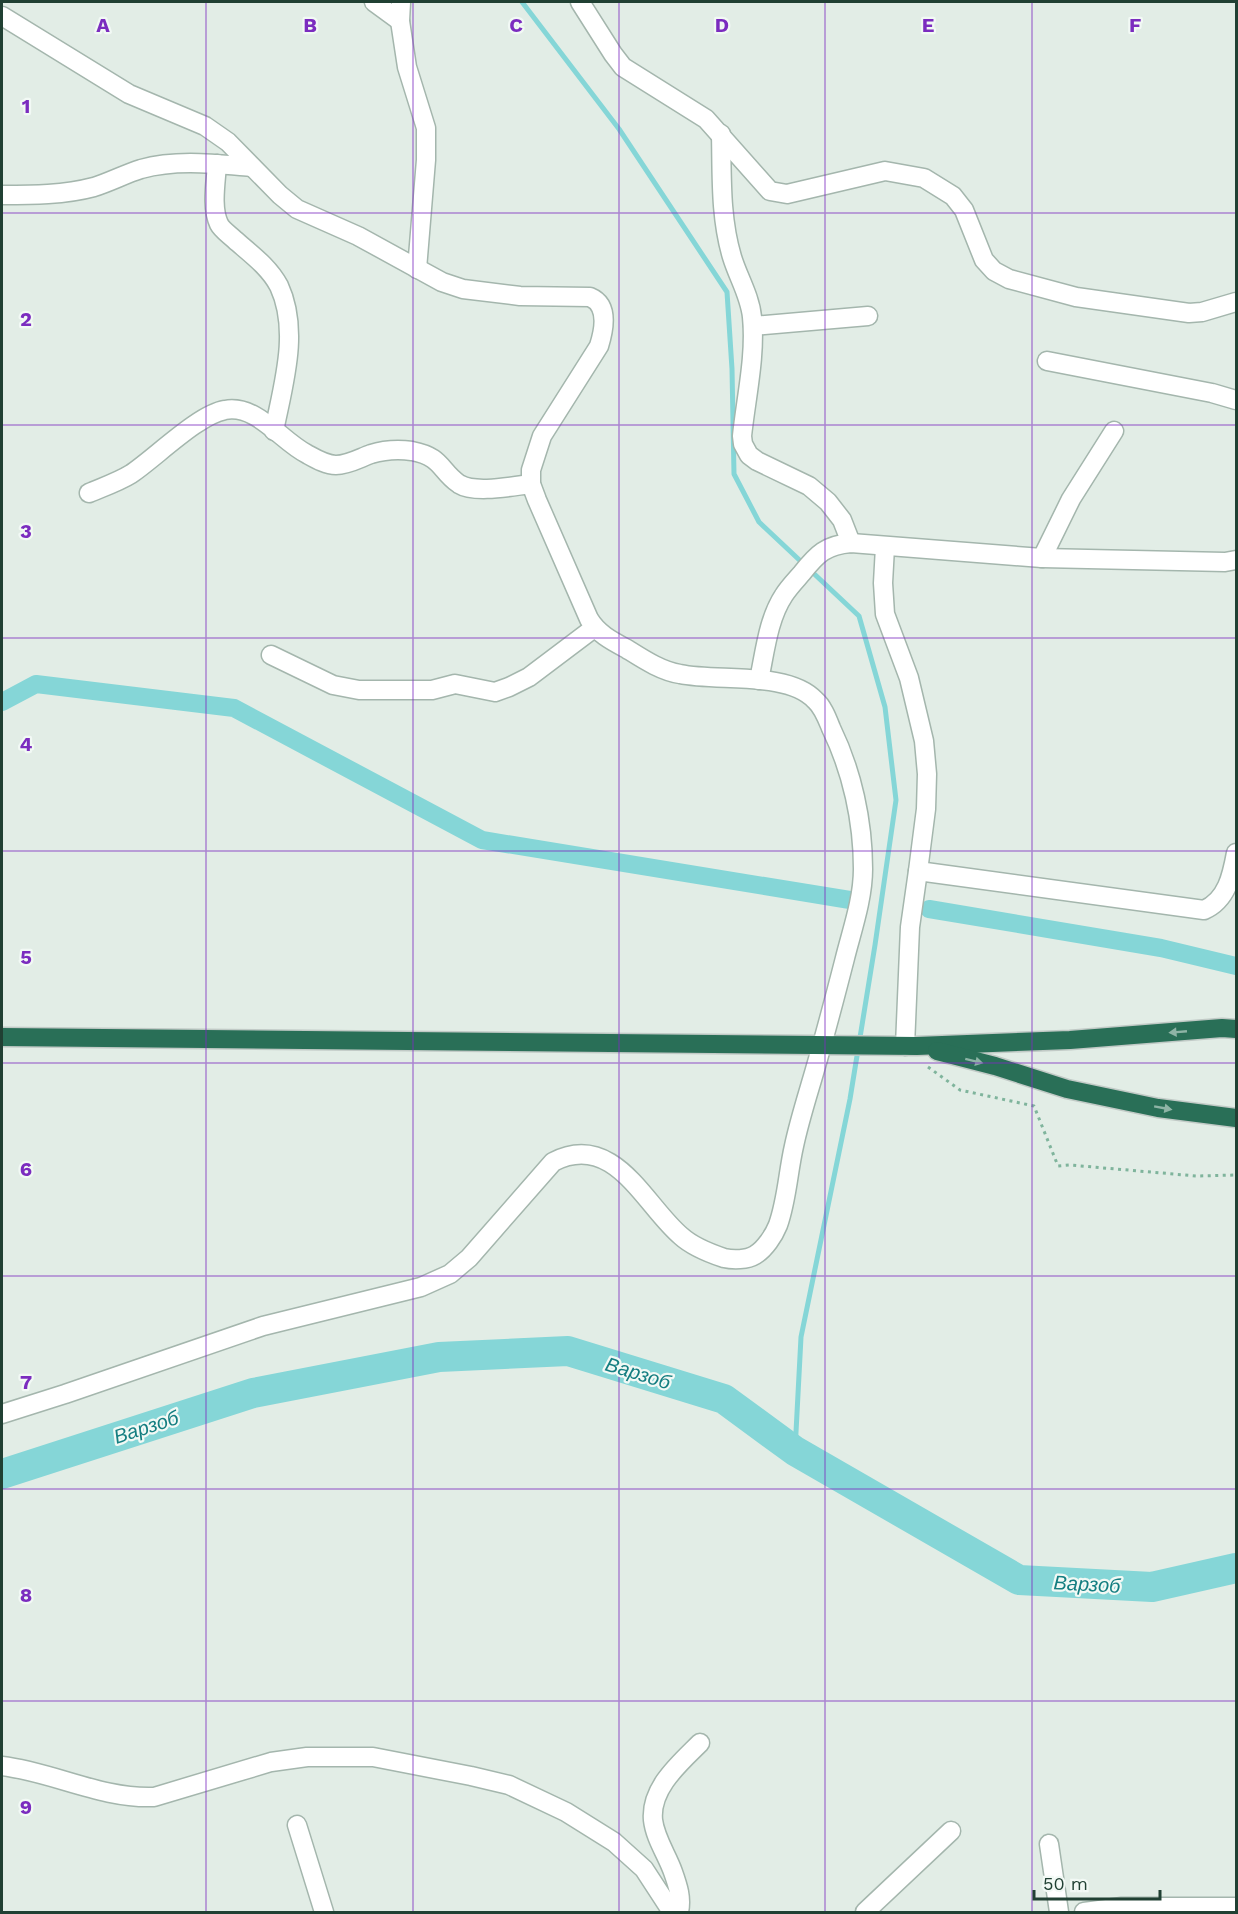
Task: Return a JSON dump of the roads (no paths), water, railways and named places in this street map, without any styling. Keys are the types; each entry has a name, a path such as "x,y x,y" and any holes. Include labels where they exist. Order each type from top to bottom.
{"highway":[{"path":"2,1037 904,1046 1070,1040 1222,1028 1236,1029"},
{"path":"904,1046 995,1066 1067,1089 1158,1108 1236,1118"}],"street":[{"path":"374,2 400,21"},
{"path":"401,2 400,21 407,67 426,128 426,160 417,269"},
{"path":"580,2 623,67 706,119 765,187 776,193 788,194 885,171 924,178 953,196 963,210 984,260 994,271 1009,279 1076,297 1189,313 1202,312 1236,302"},
{"path":"2,16 129,94 205,126 228,142 280,195 297,208 358,236 441,282 464,289 520,296 590,297 597,300 602,306 603,333 599,346 542,436 531,470 531,484 594,628 650,663 677,674 707,678 759,680 791,685 805,691 817,701 837,739 853,786 862,832 862,888 827,1045 793,1147 785,1200 777,1228 769,1242 755,1255 745,1259 730,1259 696,1247 680,1236 645,1194 615,1166 598,1158 582,1154 572,1155 553,1162 469,1258 436,1282 263,1326 2,1414"},
{"path":"2,33 42,42"},
{"path":"721,134 723,214 732,256 749,301 753,326 742,436 746,451 757,461 809,486 828,502 842,520 851,543"},
{"path":"2,195 62,192 92,187 142,169 177,164 252,167"},
{"path":"217,164 216,205 219,225 260,261 272,276 279,287 286,309 288,358 274,430"},
{"path":"753,326 868,316"},
{"path":"1047,361 1212,393 1236,400"},
{"path":"90,493 131,474 192,427 213,414 226,410 252,414 296,448 324,463 336,465 385,450 412,451 438,461 457,483 466,487 531,484"},
{"path":"1042,558 1071,499 1114,431"},
{"path":"759,680 773,618 783,596 814,558 837,544 851,543 1042,558 1225,562 1236,560"},
{"path":"885,547 883,593 885,614 909,678 924,741 927,774 926,809 910,927 904,1046"},
{"path":"272,655 333,685 359,690 432,690 454,684 495,692 529,677 594,628"},
{"path":"918,871 1204,910 1213,906 1220,898 1232,876 1236,853"},
{"path":"679,1912 681,1901 679,1890 658,1837 653,1821 653,1810 658,1793 670,1774 700,1743"},
{"path":"2,1766 19,1768 135,1798 154,1797 263,1764 307,1757 373,1757 471,1776 509,1785 566,1812 614,1842 644,1869 672,1912"},
{"path":"297,1825 324,1912"},
{"path":"865,1912 951,1831"},
{"path":"1049,1844 1059,1912"},
{"path":"1084,1912 1122,1907 1236,1907"}],"waterway":[{"path":"522,2 619,129 727,292 732,369 734,474 759,522 859,616 885,707 896,800 850,1099 801,1337 795,1451"},
{"path":"2,702 36,684 234,708 482,840 856,901"},
{"path":"929,909 1161,948 1236,966"},
{"name":"Варзоб","path":"2,1474 253,1393 439,1357 568,1351 724,1399 795,1451 1019,1580 1152,1587 1236,1568"}]}
